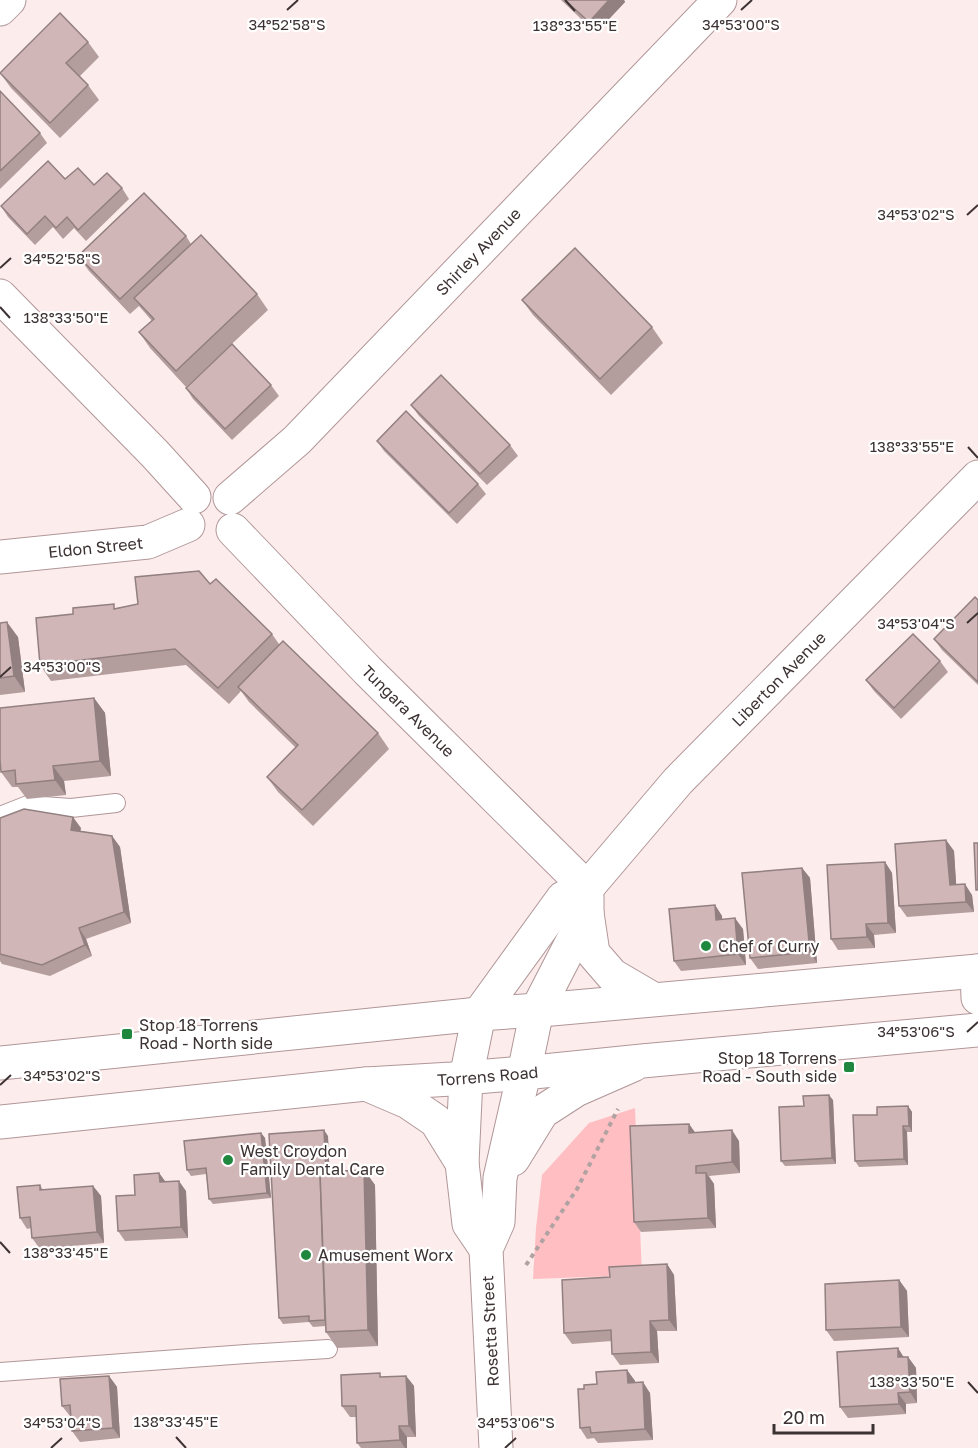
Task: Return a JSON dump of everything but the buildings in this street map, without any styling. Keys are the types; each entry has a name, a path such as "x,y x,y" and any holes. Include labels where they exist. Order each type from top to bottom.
{"street":[{"path":"0,9 9,0"},
{"name":"Shirley Avenue","path":"230,498 306,431 720,0"},
{"path":"0,296 155,454 191,511 192,533 198,538 213,542 221,540 233,530 237,522 238,513 235,505 224,493 216,491 208,490 201,493 191,511"},
{"name":"Liberton Avenue","path":"524,1073 537,1010 587,901 678,781 978,477"},
{"name":"Eldon Street","path":"0,557 148,542 191,511"},
{"name":"Tungara Avenue","path":"233,530 587,901"},
{"name":"Liberton Avenue","path":"479,1014 563,898 587,901"},
{"path":"587,901 593,953 612,975 653,999"},
{"path":"0,1063 479,1014 978,971 978,999"},
{"name":"Rosetta Street","path":"479,1014 466,1078 462,1163 470,1224 486,1249"},
{"name":"Torrens Road","path":"0,1122 366,1084 524,1073 978,1030"},
{"path":"500,1178 542,1112 576,1090 642,1061"},
{"name":"Rosetta Street","path":"496,1448 486,1249 498,1222 500,1178 524,1073"},
{"path":"366,1084 408,1102 436,1121 462,1163"}],"lane":[{"path":"0,816 28,805 71,808 116,803"},
{"path":"0,1372 328,1349"}],"path":[{"path":"526,1265 577,1189 619,1107"}],"shaded area":[{"path":"635,1108 642,1275 533,1279 542,1175 589,1123"}],"place":[{"name":"Chef of Curry","path":"706,946"},
{"name":"Stop 18 Torrens Road - North side","path":"127,1034"},
{"name":"Stop 18 Torrens Road - South side","path":"849,1067"},
{"name":"West Croydon Family Dental Care","path":"228,1160"},
{"name":"Amusement Worx","path":"306,1255"}]}
